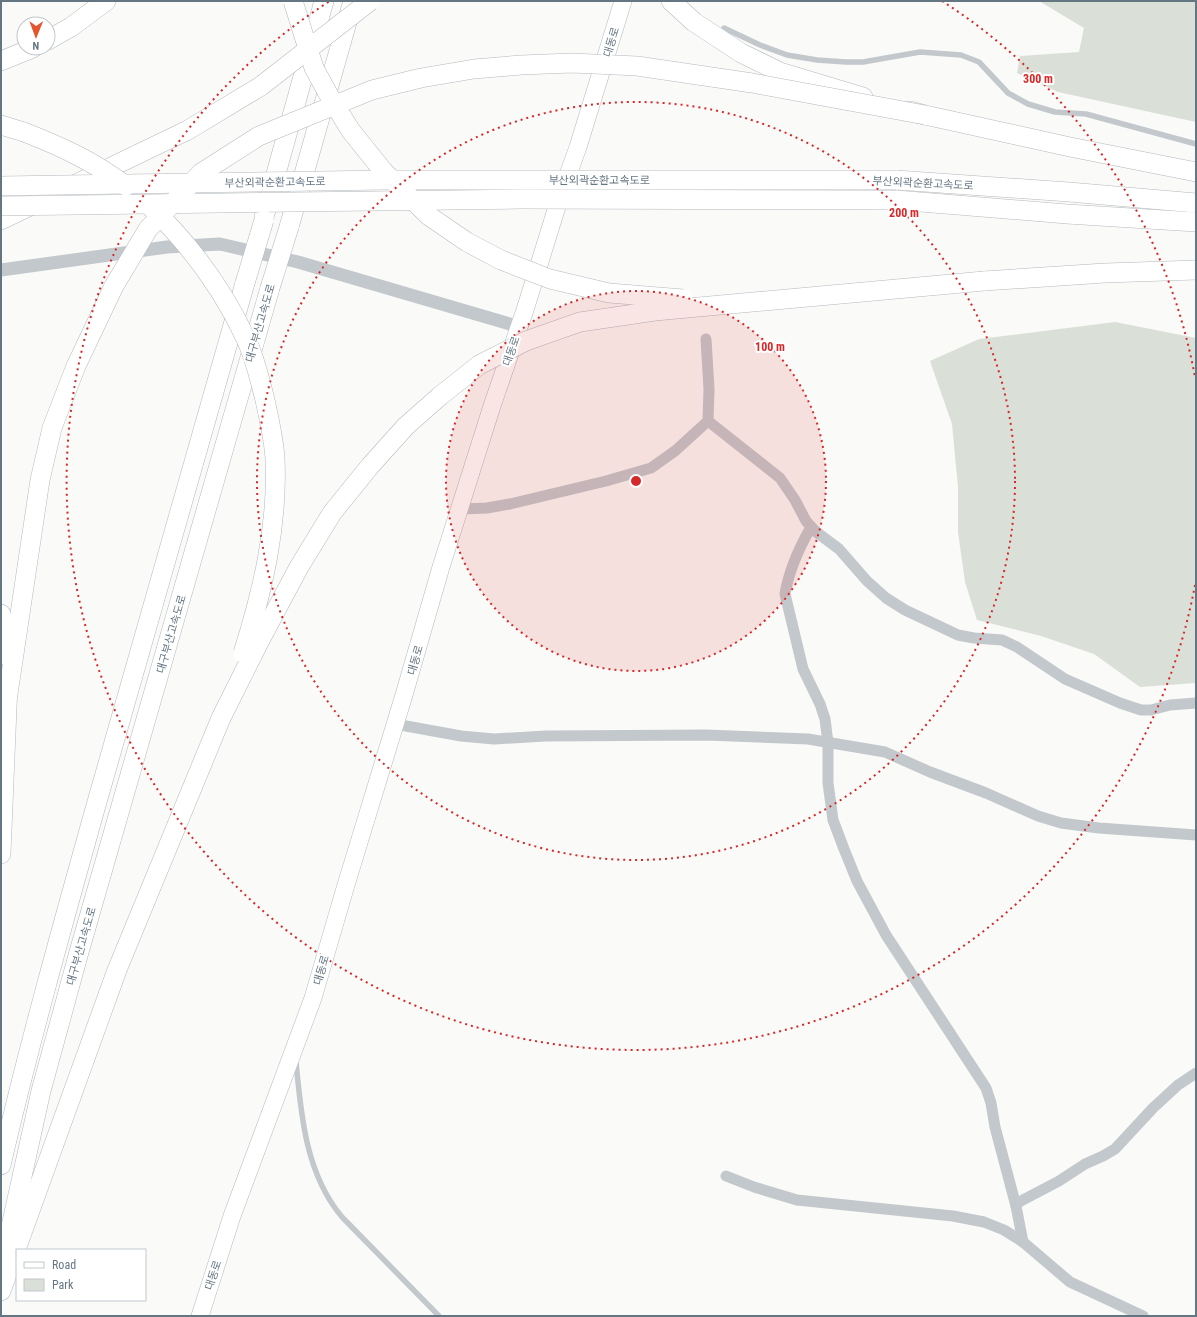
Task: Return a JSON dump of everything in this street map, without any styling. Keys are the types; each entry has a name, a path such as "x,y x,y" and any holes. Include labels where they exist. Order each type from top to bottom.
{"highway":[{"path":"56,35 71,27 106,1"},
{"path":"293,1 314,68 331,100 351,131 384,172 429,216 467,242 501,260 550,278 609,293 703,300 1105,273 1196,270"},
{"name":"대구부산고속도로","path":"1,1165 19,1087 56,951 136,663 264,220 324,1"},
{"name":"대구부산고속도로","path":"1,1271 41,1091 79,952 270,288 289,228 353,1"},
{"path":"1,220 188,130 261,86 370,1"},
{"path":"672,1 694,22 741,53 780,72 925,115"},
{"path":"1,61 16,55"},
{"path":"8,694 38,496 52,428 76,366 114,286 148,229 201,173 259,136 372,90 421,78 474,68 572,63 637,66 752,83 925,115 1070,147 1196,172"},
{"path":"1,125 24,132 82,157 109,173 142,198 170,225 198,259 225,299 247,340 270,422 275,458 275,489 271,541 262,588 249,635 221,718 117,970 16,1249"},
{"name":"부산외곽순환고속도로","path":"1,186 386,180 896,180 1196,203"},
{"name":"부산외곽순환고속도로","path":"1,206 520,199 896,200 1067,214 1196,222"},
{"path":"221,718 299,567 332,513 370,466 406,426 440,396 479,365 526,341 580,322 655,311 911,287"},
{"path":"1,614 8,661 1,854"},
{"path":"1,1291 16,1249"}],"main road":[{"name":"대동로","path":"200,1316 232,1216 313,998 441,567 492,406 520,327 623,1"}],"street":[{"path":"1,270 166,247 220,244 298,262 520,327"},
{"path":"460,509 487,508 510,504 606,481 651,468 675,451 708,421 709,389 706,339"},
{"path":"708,421 780,478 811,527 839,549 867,581 886,598 905,610 958,634 974,638 1002,640 1016,647 1066,679 1120,703 1141,710 1151,710 1170,705 1196,703"},
{"path":"811,527 794,559 785,594 803,669 820,704 825,719 828,743 828,783 834,820 857,880 886,935 913,975 964,1057 986,1088 991,1104 994,1127 1016,1206 1022,1242"},
{"path":"395,724 461,736 494,739 546,736 653,737 706,735 801,739 885,752 1038,816 1061,823 1100,828 1196,836"},
{"path":"1016,1206 1019,1202 1114,1149 1152,1108 1178,1085 1196,1073"},
{"path":"726,1176 754,1187 797,1200 954,1216 984,1222 1004,1230 1022,1242 1070,1282 1144,1316"}],"lane":[{"path":"724,28 760,45 788,55 817,60 863,62 920,52 961,55 979,62 1008,93 1028,104 1055,112 1086,114 1196,144"},
{"path":"294,1049 300,1099 311,1158 327,1197 342,1217 439,1316"}],"green space":[{"path":"1039,1 1196,1 1196,122 1058,92 1017,73 1020,56 1079,52 1084,28"},
{"path":"1115,322 1196,338 1196,683 1140,687 1094,654 1041,636 977,620 965,582 958,532 958,487 952,424 930,361 979,339"}]}
